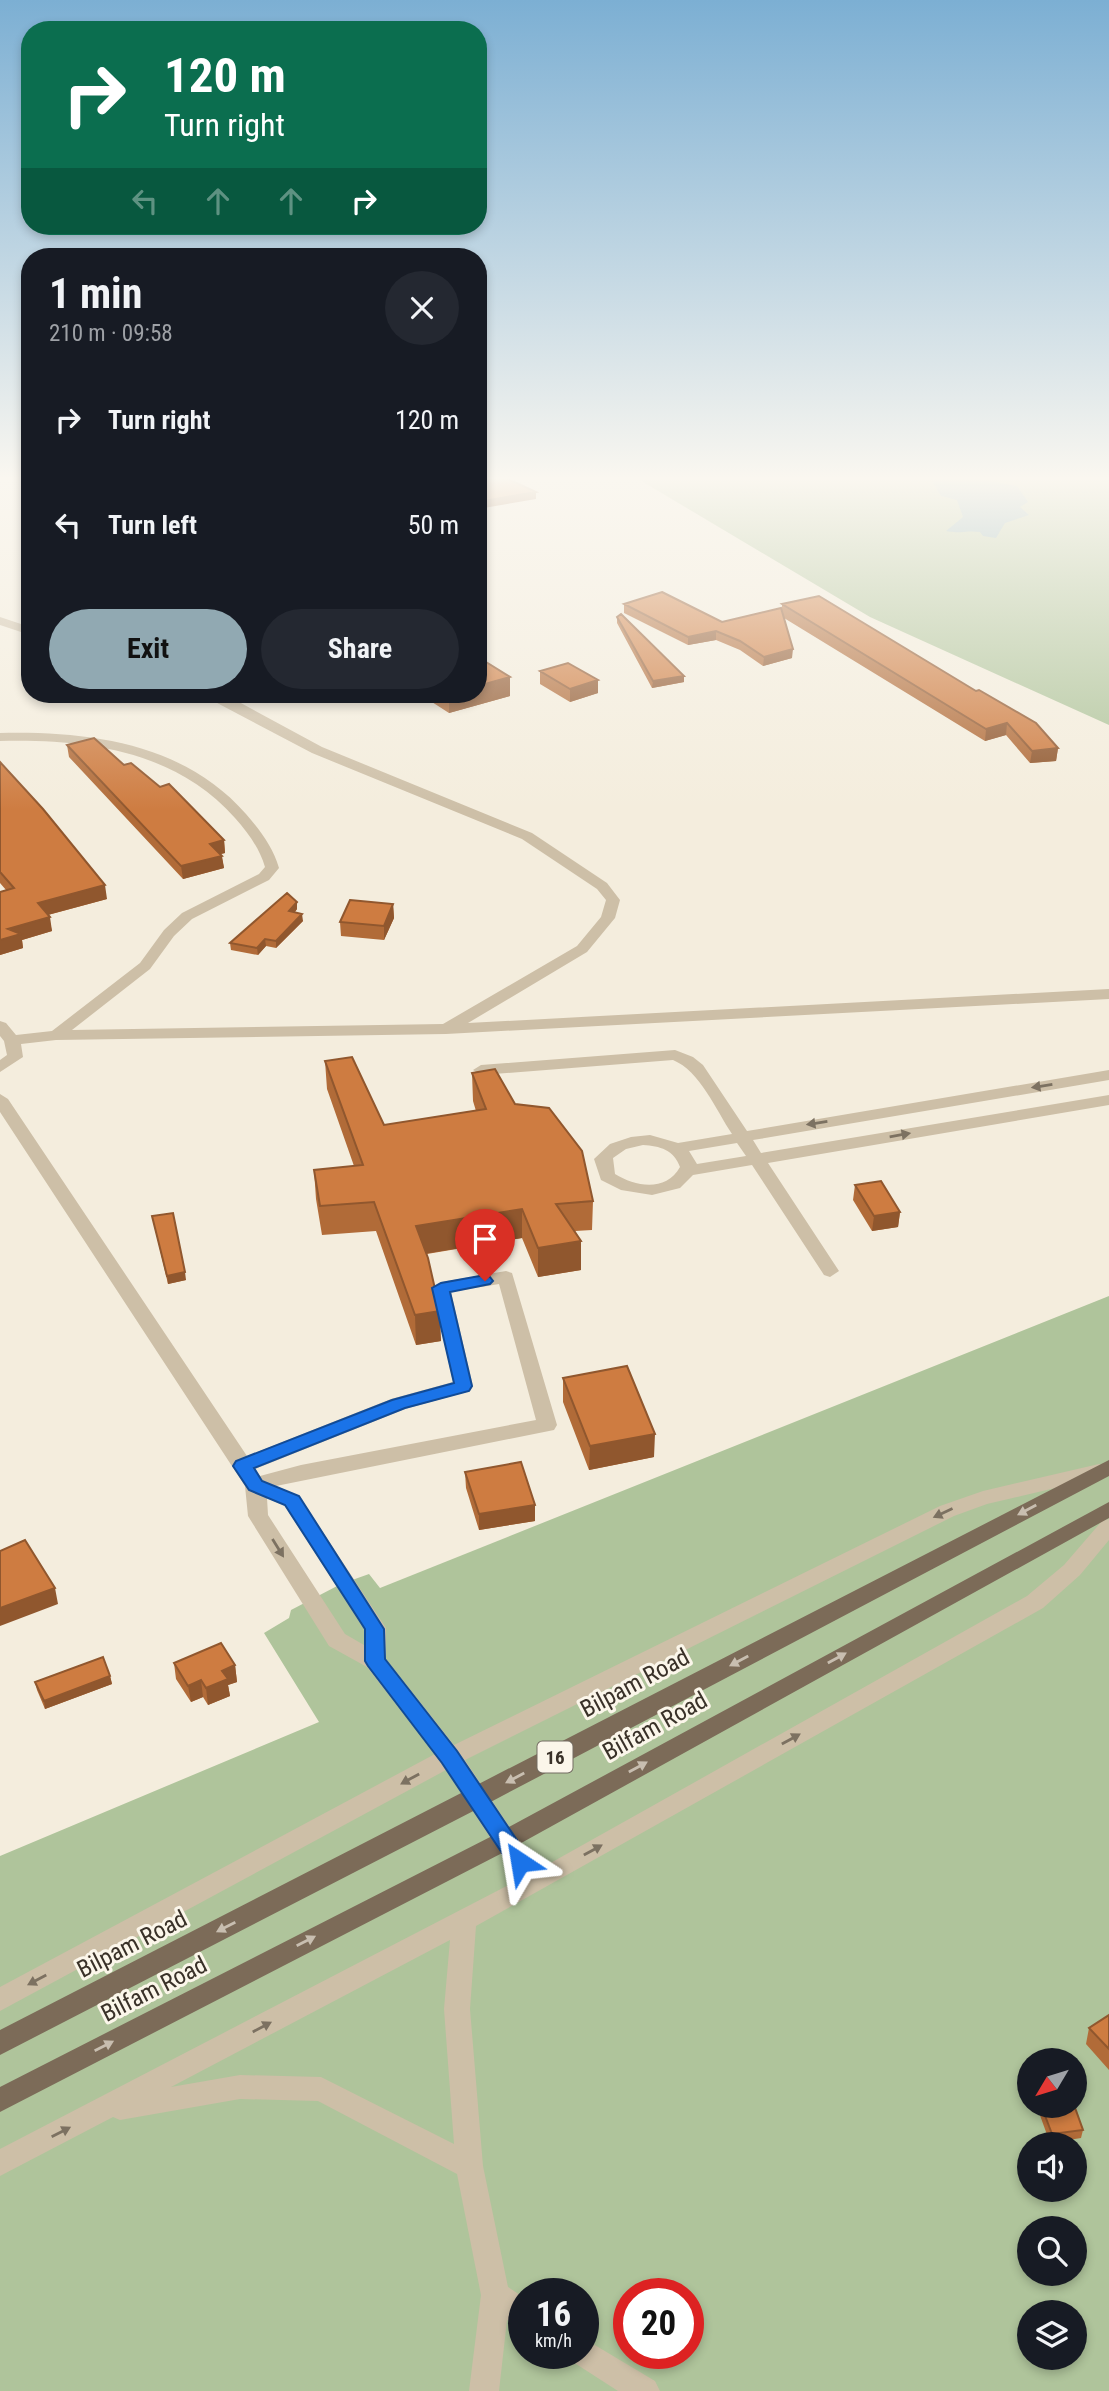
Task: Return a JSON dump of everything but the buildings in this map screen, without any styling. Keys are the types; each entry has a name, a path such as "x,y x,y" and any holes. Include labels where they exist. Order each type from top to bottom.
{"main road":[{"name":"Bilpam Road","path":"0,2043 477,1798 1106,1468"},
{"name":"Bilfam Road","path":"0,2100 506,1840 1109,1509"}],"street":[{"path":"0,621 21,628"},
{"path":"230,703 317,750 527,836 602,886 613,900 608,918 582,949 446,1029"},
{"path":"0,737 46,736 99,741 190,771 233,803 266,846 272,868 264,877 187,916 169,933 145,965 56,1035"},
{"path":"12,1040 56,1035 446,1029 1109,994"},
{"path":"0,1026 12,1040 15,1057 0,1067"},
{"path":"481,1070 675,1055 687,1060 697,1068 759,1159 830,1270"},
{"path":"676,1148 1109,1075"},
{"path":"0,1099 242,1466 256,1485 292,1501 374,1629 375,1661"},
{"path":"687,1171 1109,1100"},
{"path":"629,1141 657,1141 676,1148 687,1158 687,1171 679,1182 668,1187 641,1190 615,1182 607,1176 603,1160 608,1152 629,1141"},
{"path":"242,1466 398,1404 463,1386 441,1288 506,1277 547,1425 302,1472 256,1485"},
{"path":"0,2000 450,1757 947,1511 983,1498 1106,1468"},
{"path":"256,1485 258,1516 337,1640 375,1661 450,1757 534,1884"},
{"path":"0,2163 534,1884 1035,1602 1072,1570 1109,1526"},
{"path":"464,1921 457,2009 469,2166 495,2295 484,2391"},
{"path":"103,2110 240,2087 321,2089 469,2166"},
{"path":"495,2295 508,2304"},
{"path":"599,2362 645,2391"}],"green space":[{"path":"821,588 1109,588 1109,725 870,617"},
{"path":"1109,1296 1109,2391 0,2391 0,1856 319,1722 264,1633 289,1618 291,1610 341,1584 369,1574 380,1588"}],"route":[{"path":"485,1281 441,1288 463,1386 398,1404 242,1466 256,1485 292,1501 374,1629 375,1661 450,1757 520,1862"}]}
